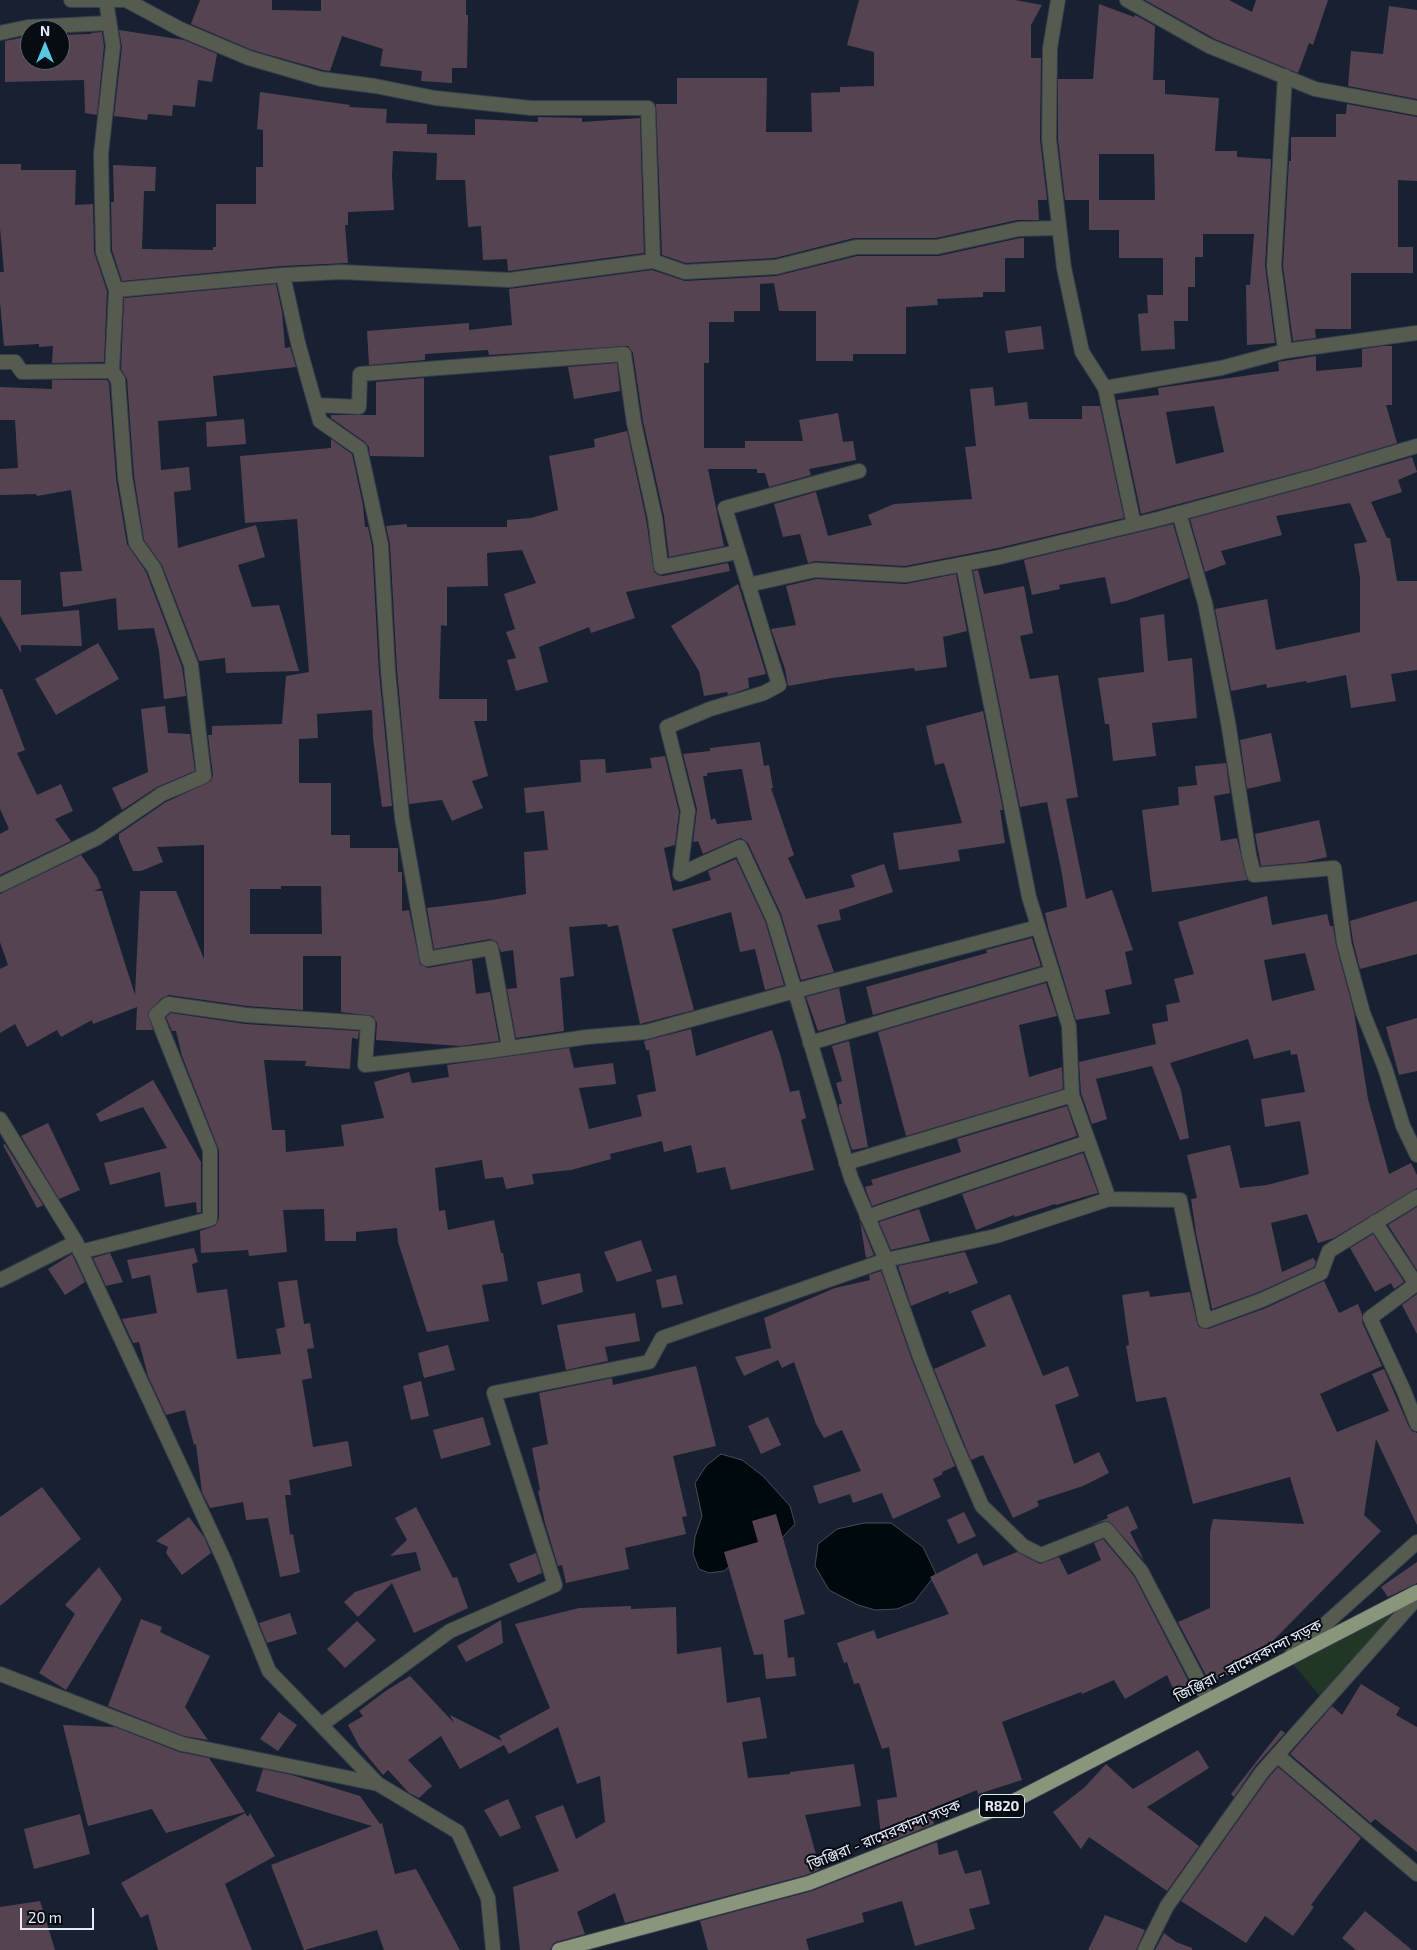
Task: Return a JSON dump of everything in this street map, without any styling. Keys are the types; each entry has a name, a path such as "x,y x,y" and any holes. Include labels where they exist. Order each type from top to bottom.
{"main road":[{"name":"জিঞ্জিরা - রামেরকান্দা সড়ক","path":"558,1950 808,1883 1006,1804 1417,1592"}],"street":[{"path":"71,0 126,0 143,5 180,29 249,58 321,79 375,86 435,98 531,108 648,108 653,261"},
{"path":"0,885 97,838 162,794 204,776 191,665 154,568 136,543 125,477 118,380 112,371 116,290 103,252 101,154 112,46 106,0"},
{"path":"1058,0 1050,48 1049,139 1064,268 1082,352 1105,388 1134,525"},
{"path":"1127,0 1209,46 1315,89 1417,108"},
{"path":"0,34 28,27 109,23"},
{"path":"1284,76 1274,266 1285,351"},
{"path":"116,290 283,275 341,272 508,280 653,261 685,272 776,267 856,247 937,247 1018,229 1059,228"},
{"path":"283,275 298,343 320,421 360,449 381,545 388,671 402,818 428,959 491,948 509,1048"},
{"path":"1105,388 1221,368 1285,351 1417,332 1417,342"},
{"path":"316,405 359,407 360,374 624,354 634,423 655,518 661,567 738,552"},
{"path":"0,362 15,362 22,372 112,371"},
{"path":"748,584 815,570 906,575 1000,557 1134,525 1312,477 1417,446"},
{"path":"859,471 725,508 779,685 764,693 710,709 667,726 688,811 680,874 740,848 773,918 846,1163 886,1260 920,1357 982,1506 1023,1546 1040,1555 1106,1529 1141,1571 1208,1699"},
{"path":"1179,513 1205,603 1228,722 1249,855 1254,875 1334,868 1344,943 1363,1013 1385,1068 1403,1126 1417,1155"},
{"path":"963,564 1029,897 1069,1026 1072,1095 1108,1199"},
{"path":"0,1280 78,1247 210,1219 210,1150 156,1015 168,1004 246,1015 368,1023 365,1065 509,1048 587,1036 646,1032 1038,926"},
{"path":"810,1043 1052,972"},
{"path":"846,1163 1072,1095"},
{"path":"0,1118 78,1247 225,1562 269,1671 378,1784 458,1832 488,1898 493,1950"},
{"path":"867,1217 1088,1142"},
{"path":"321,1725 450,1631 554,1585 494,1393 649,1362 662,1338 886,1260 996,1236 1108,1199 1180,1200 1205,1320 1262,1300 1321,1274 1329,1251 1417,1197"},
{"path":"1375,1222 1416,1284 1370,1318 1417,1424"},
{"path":"1288,1658 1417,1542"},
{"path":"1145,1950 1167,1906 1262,1772 1417,1598"},
{"path":"0,1674 182,1744 378,1784"},
{"path":"1277,1756 1417,1874"}],"green space":[{"path":"1417,1592 1325,1702 1288,1658"}],"shaded area":[{"path":"721,1454 742,1460 763,1476 790,1506 795,1524 780,1540 734,1562 724,1571 709,1573 699,1569 693,1554 695,1537 702,1516 695,1483 706,1466"},
{"path":"864,1523 891,1523 923,1547 936,1574 914,1602 897,1609 875,1610 858,1605 829,1590 815,1566 818,1544 837,1529"}],"building":[{"path":"200,0 272,0 272,10 321,11 321,0 466,0 466,15 468,15 467,68 452,68 452,83 421,81 422,71 380,66 383,49 342,36 330,71 323,70 252,50 191,24"},
{"path":"859,0 1015,0 1042,5 1031,25 1031,58 1041,58 1040,139 1047,200 1038,200 1039,220 1017,220 936,238 854,238 775,258 686,263 662,255 656,104 677,104 677,78 767,78 766,132 812,132 811,93 840,92 840,87 874,86 874,52 847,45"},
{"path":"1145,0 1229,0 1252,12 1256,0 1328,0 1313,45 1309,43 1298,73 1215,39"},
{"path":"1099,4 1134,17 1135,15 1155,26 1153,80 1165,80 1165,94 1219,98 1215,151 1237,151 1237,157 1271,159 1265,266 1275,343 1247,345 1246,285 1250,285 1254,234 1203,234 1203,257 1195,257 1195,287 1188,287 1188,321 1174,321 1175,349 1141,351 1138,314 1148,313 1147,295 1163,295 1163,258 1119,258 1119,230 1089,230 1089,200 1065,200 1058,139 1058,79 1093,79","holes":["1099,154 1154,154 1155,200 1099,200"]},
{"path":"1389,6 1417,10 1417,99 1348,86 1351,51 1383,54"},
{"path":"119,30 184,40 217,54 212,82 198,80 195,107 173,105 172,116 148,114 147,120 114,116 122,47"},
{"path":"102,32 104,46 97,115 85,113 84,80 5,82 5,41 20,38 20,70 70,70 70,35"},
{"path":"260,92 350,105 349,107 387,109 386,123 427,124 427,134 475,135 475,119 538,122 538,117 582,118 582,122 640,118 644,253 508,271 507,259 483,260 481,226 468,227 465,180 436,180 437,153 393,151 394,210 348,212 348,225 345,225 348,263 282,266 122,281 112,250 111,202 114,202 113,165 156,167 155,191 144,191 142,249 213,250 213,247 216,247 216,204 256,204 256,167 263,167 263,130 257,129"},
{"path":"1347,104 1417,117 1417,181 1398,180 1398,247 1413,247 1413,273 1351,273 1351,329 1315,329 1316,338 1293,341 1283,266 1291,137 1336,137 1336,114 1346,114"},
{"path":"0,164 21,164 21,170 76,170 75,205 93,204 94,252 107,291 104,362 52,363 53,346 39,347 39,344 4,346 0,302 0,272 4,272 0,228"},
{"path":"1024,238 1024,258 1005,258 1005,292 983,292 983,297 937,299 938,305 906,307 906,354 853,354 853,361 816,361 816,311 779,311 774,283 760,284 760,311 734,311 734,322 709,322 709,363 704,363 704,448 745,448 745,441 803,441 799,420 838,413 843,442 853,441 856,460 809,469 811,475 769,487 765,473 757,473 757,469 708,469 724,546 669,557 664,516 643,421 633,353 628,346 489,355 488,350 425,354 425,360 369,365 367,331 469,323 469,330 512,325 509,289 652,270 685,281 776,276 857,256 939,256"},
{"path":"276,284 282,312 285,348 290,347 296,367 213,376 217,416 158,421 161,470 189,467 191,490 174,492 178,548 256,525 265,557 238,565 252,607 279,605 299,671 226,673 225,658 199,661 162,565 144,540 134,476 127,379 121,369 124,298"},
{"path":"1041,326 1044,349 1008,353 1005,331"},
{"path":"1392,346 1392,405 1386,405 1397,443 1311,469 1141,514 1117,400 1159,395 1158,388 1279,371 1278,362 1316,356 1316,371 1362,367 1362,349","holes":["1214,406 1224,452 1176,464 1166,412"]},
{"path":"617,363 620,391 574,399 568,367"},
{"path":"424,378 424,457 370,456 369,447 365,442 331,418 331,415 376,415 376,382"},
{"path":"52,380 107,380 109,383 116,478 127,544 146,572 182,667 186,696 164,699 159,651 154,628 118,630 116,598 63,607 60,572 82,571 71,490 37,496 36,494 0,495 0,469 18,468 15,420 0,420 0,387 52,389"},
{"path":"993,387 995,406 1027,402 1029,419 1082,419 1082,406 1100,406 1124,518 998,548 905,566 815,561 808,563 800,534 783,537 774,504 816,492 828,536 872,525 868,515 894,504 972,499 965,447 976,446 970,389"},
{"path":"244,419 246,444 207,447 206,422"},
{"path":"627,431 646,519 654,572 663,576 728,563 730,571 626,592 635,618 591,633 589,627 539,647 548,682 516,691 507,660 516,658 506,632 515,629 504,594 536,583 522,550 487,553 488,586 447,587 447,626 441,625 439,699 487,699 487,721 474,721 488,776 472,781 483,808 452,821 442,800 409,804 397,670 390,544 386,526 407,524 407,527 507,527 507,520 531,518 558,510 549,456 595,447 594,439"},
{"path":"331,439 352,454 363,505 365,527 368,527 372,546 379,672 392,806 382,807 373,738 372,710 317,714 318,738 299,739 299,783 331,783 331,835 350,835 350,848 398,848 398,872 402,872 402,911 409,910 420,964 428,968 472,960 476,994 490,992 499,1041 460,1046 376,1040 377,1023 373,1016 341,1012 341,956 303,956 303,1010 247,1006 169,995 162,998 148,1013 153,1030 136,1030 137,1007 93,1024 92,1020 61,1037 57,1030 27,1047 15,1024 0,1033 0,969 8,965 0,942 0,894 81,855 97,877 101,888 94,891 102,891 135,995 140,891 176,891 204,959 204,845 157,847 163,862 141,871 133,871 119,839 119,834 166,802 211,781 213,775 208,735 212,735 212,726 282,724 286,676 309,672 297,519 245,523 240,456 331,448","holes":["281,886 321,886 322,934 250,934 250,889 281,889"]},
{"path":"1412,457 1417,472 1398,480 1402,492 1371,502 1387,538 1390,538 1397,581 1417,581 1417,670 1391,674 1396,701 1351,708 1346,675 1307,683 1306,681 1267,688 1266,684 1231,691 1215,609 1267,599 1276,650 1360,632 1360,578 1354,544 1367,542 1350,503 1276,516 1282,535 1221,551 1226,564 1205,572 1190,519"},
{"path":"1173,524 1189,578 1126,601 1111,604 1105,577 1059,585 1060,589 1032,595 1024,560"},
{"path":"978,570 984,594 1024,586 1033,633 1020,636 1030,679 1058,675 1078,797 1066,799 1086,899 1112,890 1133,950 1125,952 1132,984 1105,990 1110,1014 1076,1020 1049,931 1045,913 1067,907 1062,874 1047,802 1020,807 973,571"},
{"path":"956,574 967,631 943,637 947,667 915,671 914,668 832,678 788,686 785,669 771,629 796,625 786,586 816,579 906,584"},
{"path":"0,580 21,580 21,615 79,610 82,646 21,645 21,653 0,616"},
{"path":"738,584 766,674 748,678 749,688 728,695 727,692 704,696 699,671 671,626"},
{"path":"1164,614 1168,661 1192,658 1197,718 1152,723 1156,756 1113,761 1109,724 1105,724 1098,678 1144,672 1140,618"},
{"path":"98,643 119,679 56,715 35,679"},
{"path":"0,689 2,689 25,750 17,753 37,795 61,784 73,811 55,819 71,841 0,875 0,834 9,829 0,809"},
{"path":"165,706 168,733 190,734 195,771 157,787 122,810 112,788 148,772 141,709"},
{"path":"983,711 1003,810 1000,810 1005,843 958,850 960,861 899,870 893,833 962,823 944,763 935,765 926,726"},
{"path":"1271,733 1281,781 1247,789 1240,740"},
{"path":"760,742 764,766 769,765 773,788 771,788 794,855 788,858 806,899 855,887 851,875 884,864 893,892 839,910 841,920 817,925 834,972 801,980 781,914 748,843 741,838 703,854 698,841 693,842 697,809 683,754 710,751 710,748","holes":["742,769 752,820 717,824 715,818 711,820 703,776 707,776 707,773"]},
{"path":"665,756 679,812 675,845 664,848 673,891 711,880 708,871 736,859 765,921 784,985 765,990 755,949 740,952 731,912 672,929 694,1010 640,1024 618,925 608,927 607,924 569,927 574,976 560,978 564,1031 516,1038 507,989 517,988 513,950 501,952 497,942 490,939 434,949 427,908 526,894 524,852 548,850 544,811 526,813 524,788 581,782 580,760 605,759 606,773 652,768 650,758"},
{"path":"1226,763 1230,793 1214,796 1221,841 1237,838 1247,880 1152,892 1142,810 1179,805 1178,787 1197,785 1195,766"},
{"path":"1319,820 1327,857 1305,862 1261,866 1255,834"},
{"path":"1267,896 1272,925 1327,914 1330,926 1333,926 1336,945 1354,1012 1368,1099 1389,1174 1411,1163 1417,1175 1417,1188 1334,1238 1318,1243 1307,1214 1271,1223 1282,1272 1313,1258 1316,1262 1314,1267 1259,1292 1212,1309 1196,1233 1191,1199 1197,1198 1187,1155 1230,1145 1240,1188 1267,1185 1309,1174 1300,1121 1265,1127 1261,1099 1305,1092 1297,1054 1291,1055 1290,1050 1254,1059 1248,1039 1170,1063 1181,1090 1189,1138 1180,1140 1152,1066 1096,1079 1107,1119 1092,1124 1081,1093 1079,1062 1156,1044 1152,1024 1168,1021 1166,1005 1180,1002 1174,979 1194,974 1178,922","holes":["1305,953 1315,990 1272,1001 1264,960"]},
{"path":"1417,901 1417,954 1360,969 1350,921"},
{"path":"1032,938 1041,966 873,1015 866,987 987,953 986,950"},
{"path":"1046,983 1057,1016 1019,1025 1029,1077 1062,1067 1063,1089 906,1136 878,1032"},
{"path":"839,988 846,1023 818,1031 806,997"},
{"path":"171,1013 245,1024 359,1031 358,1039 352,1038 350,1069 305,1066 306,1061 264,1060 272,1130 285,1130 286,1152 344,1146 341,1125 384,1118 374,1082 409,1072 412,1083 449,1077 447,1065 569,1048 574,1068 613,1063 616,1084 579,1088 589,1129 642,1116 637,1095 656,1091 649,1050 646,1050 644,1041 691,1029 696,1056 772,1030 790,1092 799,1090 806,1118 801,1120 814,1170 731,1190 725,1167 697,1173 691,1145 664,1152 662,1141 610,1154 611,1159 571,1170 532,1174 534,1184 506,1189 503,1177 485,1179 482,1160 435,1168 439,1211 445,1210 448,1230 494,1220 508,1281 482,1285 489,1321 427,1332 398,1242 397,1228 356,1232 356,1241 325,1241 324,1209 283,1210 287,1252 249,1256 248,1250 201,1253 200,1231 215,1226 219,1219 219,1150 182,1056 176,1031 172,1031 166,1017"},
{"path":"1417,1018 1417,1071 1399,1075 1386,1027"},
{"path":"849,1041 868,1147 852,1150 839,1109 839,1104 842,1104 836,1083 846,1080 842,1081 832,1046"},
{"path":"153,1080 201,1162 201,1212 197,1213 196,1202 165,1207 160,1172 110,1185 104,1163 167,1148 143,1107 100,1122 96,1114"},
{"path":"1067,1106 1077,1136 872,1206 865,1187 873,1185 871,1180 961,1152 957,1139"},
{"path":"48,1123 80,1190 59,1199 21,1136"},
{"path":"5,1144 43,1205 37,1208 3,1145"},
{"path":"1083,1153 1098,1193 1015,1217 1014,1215 976,1230 962,1194"},
{"path":"1417,1207 1417,1270 1388,1225"},
{"path":"919,1209 930,1241 891,1250 879,1222"},
{"path":"860,1221 874,1255 866,1258"},
{"path":"1373,1234 1404,1282 1394,1289 1391,1283 1375,1292 1350,1248"},
{"path":"641,1240 652,1271 617,1282 604,1252"},
{"path":"194,1248 198,1262 192,1264 197,1293 227,1289 237,1359 281,1354 276,1329 285,1327 278,1282 297,1280 304,1324 310,1323 314,1348 307,1349 312,1378 302,1380 313,1447 348,1441 352,1466 289,1480 291,1495 285,1495 290,1535 293,1534 300,1572 295,1574 280,1577 268,1518 246,1520 243,1502 210,1508 202,1492 196,1444 194,1445 185,1410 166,1415 148,1376 139,1342 133,1343 122,1319 157,1313 150,1275 132,1279 127,1260"},
{"path":"965,1252 978,1283 949,1294 948,1291 911,1306 898,1266"},
{"path":"110,1253 123,1282 106,1286 93,1258"},
{"path":"72,1254 85,1282 65,1295 48,1269"},
{"path":"881,1271 912,1360 955,1466 933,1479 941,1497 893,1519 882,1493 853,1503 850,1494 819,1504 813,1486 861,1471 842,1430 824,1438 816,1424 794,1362 782,1368 778,1360 744,1376 735,1357 771,1348 764,1318 835,1288 870,1280 869,1275"},
{"path":"580,1273 583,1292 542,1305 537,1282"},
{"path":"676,1275 683,1304 662,1308 656,1280"},
{"path":"1324,1281 1339,1313 1358,1304 1362,1314 1362,1322 1382,1366 1320,1394 1337,1432 1389,1411 1372,1374 1384,1369 1409,1427 1417,1433 1417,1525 1376,1439 1364,1515 1381,1531 1256,1658 1238,1665 1240,1669 1214,1681 1212,1678 1208,1679 1178,1622 1210,1608 1210,1532 1213,1519 1304,1524 1290,1477 1193,1504 1166,1397 1136,1402 1126,1346 1129,1345 1122,1295 1149,1291 1150,1297 1190,1292 1197,1323 1199,1327 1208,1329 1266,1308"},
{"path":"1010,1294 1043,1376 1068,1366 1079,1396 1055,1405 1074,1464 1099,1452 1109,1473 1083,1486 1037,1501 1039,1506 1013,1518 983,1455 971,1460 934,1369 986,1346 971,1311"},
{"path":"1417,1294 1417,1334 1402,1305"},
{"path":"635,1313 640,1341 605,1347 608,1361 566,1370 557,1325"},
{"path":"448,1345 455,1370 424,1378 418,1353"},
{"path":"696,1366 716,1446 673,1456 687,1516 682,1517 686,1534 625,1548 629,1569 566,1583 562,1565 558,1566 538,1491 540,1490 532,1448 548,1444 539,1393 612,1378 613,1385"},
{"path":"421,1381 429,1416 411,1420 403,1386"},
{"path":"483,1417 491,1445 441,1459 433,1430"},
{"path":"768,1417 781,1445 761,1454 748,1426"},
{"path":"42,1487 81,1539 0,1606 0,1517"},
{"path":"1128,1506 1138,1528 1130,1532 1144,1560 1109,1521 1103,1521 1086,1527 1108,1518 1107,1515"},
{"path":"416,1507 453,1578 457,1577 468,1608 414,1633 392,1583 358,1617 344,1602 355,1592 421,1570 416,1552 390,1556 407,1540 395,1518"},
{"path":"964,1512 976,1536 958,1544 947,1520"},
{"path":"776,1514 805,1614 784,1620 788,1658 794,1657 796,1676 766,1679 763,1654 754,1655 724,1552 758,1542 752,1521"},
{"path":"189,1517 204,1537 211,1553 182,1575 166,1553 168,1547 156,1541"},
{"path":"1103,1539 1134,1576 1191,1686 1175,1693 1167,1675 1125,1699 1114,1680 1082,1694 1081,1692 1002,1722 1022,1780 978,1794 977,1790 931,1809 934,1824 882,1845 877,1800 897,1797 889,1747 882,1749 859,1683 854,1684 847,1662 844,1663 837,1643 874,1630 877,1639 949,1614 930,1577 977,1553 983,1566 1017,1552 1040,1564 1059,1557 1068,1575 1101,1560 1094,1543"},
{"path":"536,1553 542,1573 518,1583 509,1564"},
{"path":"1417,1562 1417,1583 1388,1597 1381,1587"},
{"path":"99,1567 122,1599 66,1690 39,1673 75,1614 65,1605"},
{"path":"631,1606 631,1609 676,1607 677,1654 721,1647 727,1703 760,1697 767,1738 742,1742 748,1778 790,1774 790,1772 854,1764 861,1806 805,1815 820,1869 806,1875 625,1923 615,1893 577,1912 585,1934 556,1942 550,1950 520,1950 513,1887 559,1871 535,1816 563,1805 576,1839 605,1822 600,1776 577,1784 558,1727 509,1754 504,1745 460,1769 441,1736 408,1760 432,1786 419,1798 409,1793 388,1770 383,1775 359,1746 348,1725 363,1716 359,1711 410,1676 454,1723 450,1715 502,1741 499,1736 550,1708 515,1624 579,1608"},
{"path":"290,1613 297,1634 267,1643 259,1623"},
{"path":"141,1619 162,1627 160,1632 210,1656 185,1707 208,1740 184,1736 108,1706"},
{"path":"501,1620 503,1643 466,1662 457,1646"},
{"path":"357,1621 376,1640 345,1668 327,1649"},
{"path":"1361,1684 1400,1708 1396,1715 1417,1727 1417,1852 1375,1819 1371,1823 1290,1754 1332,1706 1342,1715"},
{"path":"279,1712 297,1725 278,1751 260,1739"},
{"path":"63,1725 115,1727 179,1752 209,1758 245,1812 166,1833 152,1809 88,1826"},
{"path":"1281,1730 1285,1733 1255,1766 1234,1797 1231,1794"},
{"path":"1198,1750 1209,1768 1147,1807 1199,1846 1167,1891 1089,1837 1081,1849 1053,1812 1085,1787 1106,1764 1133,1789"},
{"path":"1278,1767 1361,1838 1311,1905 1314,1907 1293,1936 1265,1916 1246,1943 1181,1901"},
{"path":"263,1769 292,1775 360,1796 380,1824 382,1823 395,1874 416,1869 460,1950 384,1950 377,1930 304,1950 271,1865 372,1826 256,1791"},
{"path":"508,1799 521,1828 500,1837 484,1810"},
{"path":"245,1813 248,1817 250,1813 275,1856 225,1884 252,1950 158,1950 148,1914 141,1918 121,1883"},
{"path":"80,1814 90,1854 34,1869 24,1829"},
{"path":"937,1842 939,1855 957,1850 965,1874 981,1870 990,1904 969,1909 975,1929 915,1946 902,1901 862,1913 864,1922 806,1939 809,1950 708,1950 700,1921 812,1891"},
{"path":"40,1901 55,1950 0,1950 0,1907"},
{"path":"1365,1911 1412,1950 1356,1950 1342,1938"},
{"path":"1105,1915 1145,1930 1136,1950 1088,1950"},
{"path":"1164,1933 1176,1942 1192,1948 1192,1950 1155,1950"}]}
